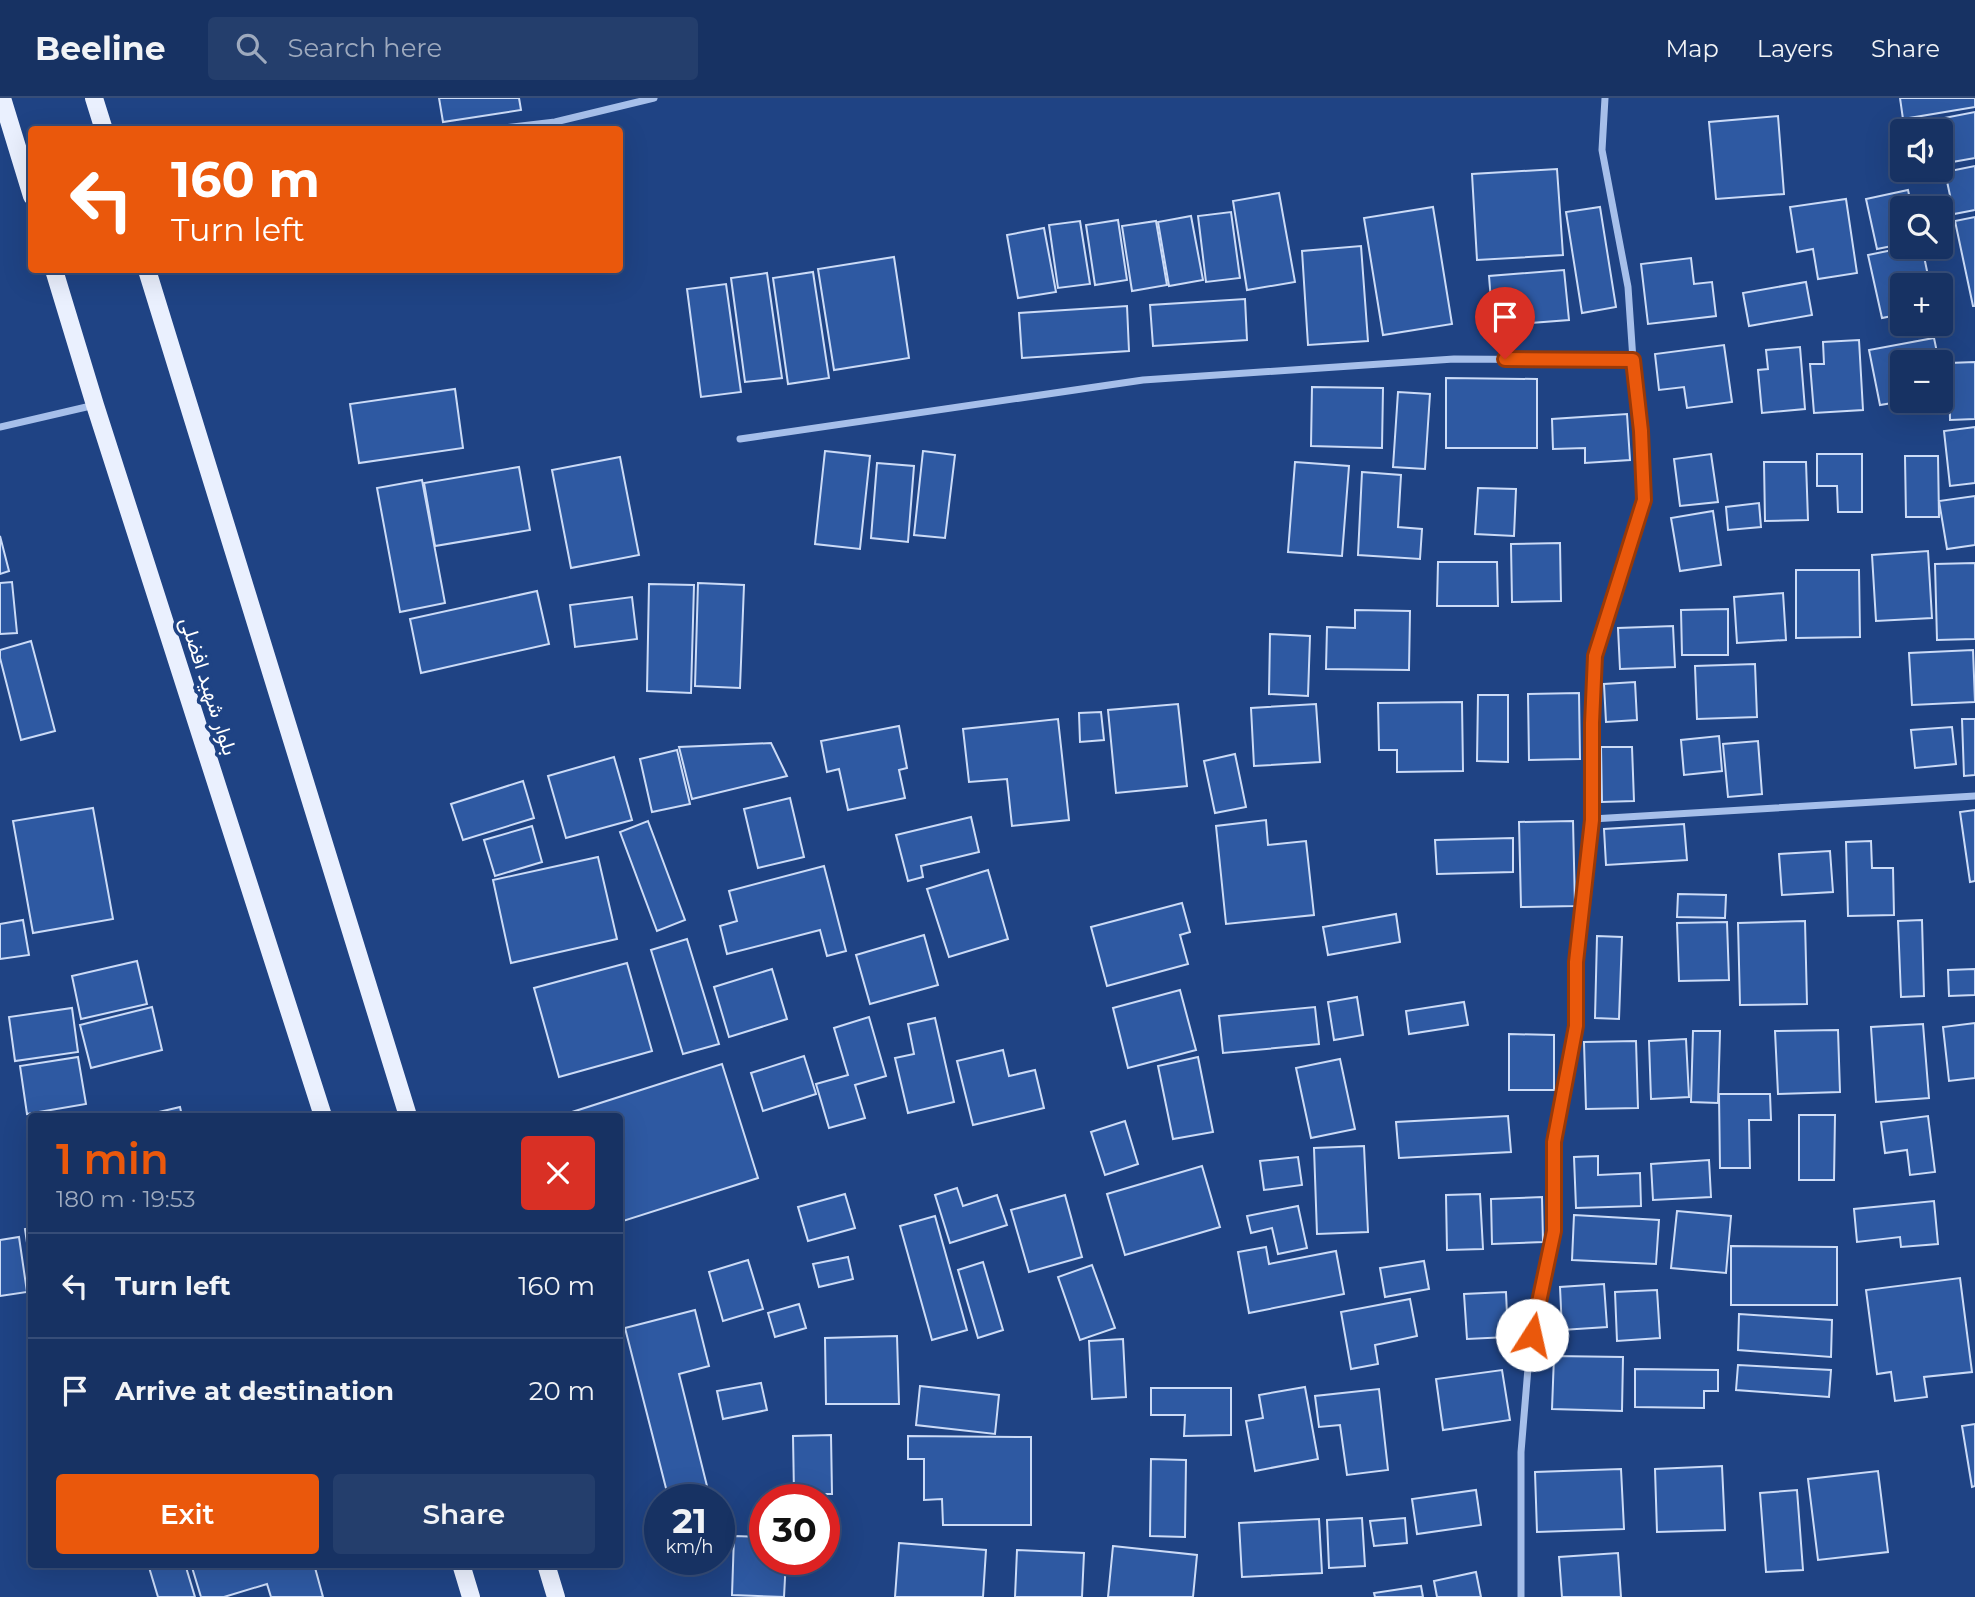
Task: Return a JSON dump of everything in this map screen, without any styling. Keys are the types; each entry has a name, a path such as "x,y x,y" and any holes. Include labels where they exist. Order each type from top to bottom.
{"main road":[{"path":"2,98 28,183"},
{"path":"94,98 103,126"},
{"name":"بلوار شهید افضلی","path":"55,273 322,1113"},
{"path":"148,273 407,1113"},
{"path":"462,1568 471,1597"},
{"path":"547,1568 556,1597"}],"street":[{"path":"520,126 555,122 654,98"},
{"path":"1521,1597 1521,1452 1529,1356 1554,1231 1554,1142 1576,1026 1576,962 1592,820 1595,656 1644,500 1641,431 1628,287 1602,150 1605,98"},
{"path":"740,439 1143,380 1454,359 1633,360"},
{"path":"0,427 95,405"},
{"path":"1592,820 1975,796"}],"building":[{"path":"439,98 519,98 521,110 443,122"},
{"path":"1900,98 1975,98 1975,107 1903,119"},
{"path":"1975,112 1975,158 1953,162 1953,119 1939,119"},
{"path":"1778,116 1784,194 1716,199 1709,122"},
{"path":"1975,166 1975,210 1954,214 1953,196 1950,196 1947,182 1953,182 1953,170"},
{"path":"1557,169 1563,255 1477,260 1472,174"},
{"path":"1908,190 1909,196 1890,196 1890,246 1877,249 1866,199"},
{"path":"1279,193 1295,282 1247,290 1233,201"},
{"path":"1846,199 1857,273 1818,279 1813,249 1797,252 1790,207"},
{"path":"1433,207 1452,324 1383,335 1364,218"},
{"path":"1600,207 1616,307 1582,313 1566,212"},
{"path":"1231,212 1240,278 1206,282 1198,216"},
{"path":"1191,216 1203,280 1169,286 1158,222"},
{"path":"1975,217 1975,306 1973,306 1955,221"},
{"path":"1118,220 1127,280 1095,285 1086,225"},
{"path":"1080,221 1090,284 1058,288 1049,225"},
{"path":"1156,221 1167,285 1132,291 1122,226"},
{"path":"1044,228 1056,292 1018,298 1007,235"},
{"path":"1361,246 1368,341 1308,345 1302,251"},
{"path":"1890,250 1890,259 1925,259 1927,273 1890,273 1890,316 1882,318 1868,255"},
{"path":"894,257 909,358 834,370 818,269"},
{"path":"1691,258 1694,284 1712,282 1716,316 1648,324 1641,264"},
{"path":"1564,270 1569,320 1493,326 1489,276"},
{"path":"813,272 829,378 788,384 773,278"},
{"path":"767,273 782,378 745,382 731,278"},
{"path":"1806,282 1812,315 1749,326 1743,293"},
{"path":"726,284 741,392 701,397 687,289"},
{"path":"1245,299 1247,340 1153,346 1150,305"},
{"path":"1127,306 1129,351 1022,358 1019,313"},
{"path":"1934,338 1936,350 1890,350 1890,403 1880,405 1869,350"},
{"path":"1859,340 1863,410 1814,413 1810,364 1824,364 1823,342"},
{"path":"1724,345 1732,402 1687,408 1684,387 1659,390 1655,354"},
{"path":"1800,347 1805,409 1762,413 1758,370 1768,369 1766,350"},
{"path":"1975,362 1975,419 1950,420 1950,413 1953,413 1953,363"},
{"path":"1446,378 1537,379 1537,448 1446,448"},
{"path":"1312,387 1383,388 1382,448 1311,446"},
{"path":"455,389 463,448 359,463 350,404"},
{"path":"1398,392 1430,394 1425,469 1393,467"},
{"path":"1627,414 1630,460 1585,463 1585,448 1553,449 1552,419"},
{"path":"1975,427 1975,483 1950,486 1944,431"},
{"path":"825,451 870,456 860,549 815,544"},
{"path":"923,451 955,455 945,538 914,535"},
{"path":"1711,454 1718,502 1680,506 1674,459"},
{"path":"1817,454 1862,454 1862,512 1838,512 1837,486 1817,486"},
{"path":"1905,456 1938,456 1939,517 1906,517"},
{"path":"620,457 639,555 571,568 552,470"},
{"path":"1295,462 1349,466 1342,556 1288,552"},
{"path":"1764,462 1806,462 1808,520 1765,521"},
{"path":"877,463 914,466 908,542 871,538"},
{"path":"519,467 530,530 435,546 424,483"},
{"path":"1362,472 1401,475 1398,527 1422,529 1420,559 1358,555"},
{"path":"422,480 445,603 400,612 377,488"},
{"path":"1478,488 1516,489 1514,536 1475,534"},
{"path":"1975,496 1975,545 1947,549 1939,501"},
{"path":"1759,503 1761,527 1728,530 1726,507"},
{"path":"1713,511 1721,565 1680,571 1671,518"},
{"path":"0,536 9,571 0,574"},
{"path":"1560,543 1561,601 1512,602 1511,544"},
{"path":"1928,551 1932,618 1876,621 1872,555"},
{"path":"1438,562 1497,562 1498,606 1437,606"},
{"path":"1975,563 1975,639 1937,640 1935,564"},
{"path":"1796,570 1859,570 1860,637 1796,638"},
{"path":"12,582 17,633 0,634 0,583"},
{"path":"698,583 744,585 740,688 695,686"},
{"path":"649,584 694,585 691,693 647,691"},
{"path":"537,591 549,644 421,673 410,619"},
{"path":"1783,593 1786,640 1737,643 1734,597"},
{"path":"632,597 637,639 575,647 570,605"},
{"path":"1728,609 1728,655 1682,655 1681,610"},
{"path":"1355,610 1410,611 1409,670 1326,669 1327,627 1355,628"},
{"path":"1673,626 1675,667 1620,669 1618,628"},
{"path":"1270,634 1310,636 1308,696 1269,694"},
{"path":"31,641 55,731 21,740 0,650"},
{"path":"1973,650 1975,702 1912,705 1909,653"},
{"path":"1755,664 1757,717 1697,719 1695,666"},
{"path":"1635,682 1637,720 1606,722 1604,684"},
{"path":"1579,693 1580,759 1529,760 1528,694"},
{"path":"1478,695 1508,695 1508,762 1477,761"},
{"path":"1462,702 1463,771 1397,772 1397,750 1379,750 1378,703"},
{"path":"1178,704 1187,786 1116,793 1108,710"},
{"path":"1316,704 1320,762 1254,766 1251,708"},
{"path":"1101,712 1104,740 1080,742 1079,713"},
{"path":"1058,719 1069,820 1012,826 1007,779 969,782 963,729"},
{"path":"1962,719 1975,719 1975,775 1964,776"},
{"path":"899,726 907,768 899,770 905,798 848,810 839,769 827,772 821,741"},
{"path":"1952,727 1956,764 1915,768 1911,730"},
{"path":"1719,736 1722,771 1684,775 1681,740"},
{"path":"1758,741 1762,794 1728,797 1723,744"},
{"path":"771,743 787,776 692,799 679,747"},
{"path":"1601,747 1632,747 1634,801 1602,802"},
{"path":"677,750 690,804 652,812 640,759"},
{"path":"1235,754 1246,807 1215,813 1204,761"},
{"path":"614,757 632,820 566,838 548,776"},
{"path":"523,781 534,818 463,840 451,804"},
{"path":"790,798 804,857 758,868 744,809"},
{"path":"93,808 113,919 33,933 13,821"},
{"path":"1975,810 1975,881 1970,882 1960,812"},
{"path":"971,817 979,852 921,866 923,877 908,881 896,835"},
{"path":"1266,820 1268,845 1306,841 1314,915 1226,924 1216,826"},
{"path":"648,821 685,920 657,931 620,832"},
{"path":"1573,821 1575,906 1521,907 1519,822"},
{"path":"1684,824 1687,860 1606,865 1604,829"},
{"path":"532,826 542,862 495,876 484,840"},
{"path":"1513,838 1513,872 1437,874 1435,840"},
{"path":"1871,841 1872,868 1893,868 1894,915 1848,916 1846,842"},
{"path":"1830,851 1833,892 1782,895 1779,854"},
{"path":"598,857 617,939 511,963 493,880"},
{"path":"824,866 846,951 827,956 820,930 727,954 720,926 737,921 729,891"},
{"path":"988,870 1008,939 949,957 927,889"},
{"path":"1678,894 1726,895 1725,918 1677,917"},
{"path":"1182,903 1190,932 1180,935 1188,964 1107,986 1091,927"},
{"path":"1396,914 1400,942 1328,955 1323,927"},
{"path":"23,920 29,955 0,959 0,924"},
{"path":"1922,920 1924,996 1901,997 1898,921"},
{"path":"1805,921 1807,1004 1740,1005 1738,923"},
{"path":"1727,922 1729,980 1679,981 1677,923"},
{"path":"924,935 938,985 870,1004 856,955"},
{"path":"1597,936 1622,937 1619,1019 1595,1018"},
{"path":"687,939 719,1044 683,1054 651,950"},
{"path":"137,961 147,1004 81,1019 72,976"},
{"path":"627,963 652,1051 559,1077 534,988"},
{"path":"772,969 787,1019 729,1037 714,987"},
{"path":"1975,969 1975,995 1949,996 1948,970"},
{"path":"1180,990 1196,1050 1128,1068 1113,1008"},
{"path":"1357,997 1363,1035 1334,1040 1328,1002"},
{"path":"1464,1002 1468,1025 1409,1034 1406,1011"},
{"path":"152,1007 162,1050 91,1068 80,1025"},
{"path":"1315,1007 1319,1044 1223,1053 1219,1016"},
{"path":"72,1008 78,1052 15,1061 9,1017"},
{"path":"869,1017 886,1076 855,1085 865,1118 829,1128 816,1084 848,1075 834,1028"},
{"path":"935,1018 954,1102 908,1113 895,1058 914,1054 908,1024"},
{"path":"1975,1023 1975,1078 1949,1081 1943,1027"},
{"path":"1923,1024 1929,1098 1876,1102 1871,1027"},
{"path":"1838,1030 1840,1092 1778,1094 1775,1031"},
{"path":"1693,1031 1720,1031 1718,1103 1691,1102"},
{"path":"1509,1034 1554,1035 1554,1090 1509,1090"},
{"path":"1686,1039 1689,1097 1651,1099 1649,1041"},
{"path":"1636,1041 1638,1108 1586,1109 1584,1042"},
{"path":"1003,1050 1009,1076 1035,1070 1044,1108 973,1125 957,1061"},
{"path":"804,1056 816,1094 763,1111 751,1073"},
{"path":"78,1057 86,1104 27,1114 20,1066"},
{"path":"1198,1057 1213,1132 1173,1139 1158,1066"},
{"path":"1340,1059 1355,1129 1311,1138 1296,1068"},
{"path":"722,1064 758,1178 623,1221 623,1113 569,1113"},
{"path":"1719,1094 1770,1094 1771,1120 1749,1120 1750,1168 1720,1168"},
{"path":"180,1107 181,1113 155,1113"},
{"path":"1799,1115 1835,1115 1834,1180 1799,1180"},
{"path":"1508,1116 1511,1152 1399,1158 1396,1122"},
{"path":"1928,1116 1935,1172 1910,1175 1907,1150 1885,1153 1881,1122"},
{"path":"1125,1121 1138,1164 1105,1175 1091,1132"},
{"path":"1364,1146 1368,1232 1317,1234 1314,1148"},
{"path":"1598,1156 1598,1175 1640,1173 1641,1206 1576,1208 1574,1157"},
{"path":"1298,1157 1302,1185 1264,1190 1260,1161"},
{"path":"1709,1160 1711,1197 1653,1200 1651,1164"},
{"path":"1202,1166 1220,1227 1125,1255 1107,1194"},
{"path":"957,1188 963,1206 997,1195 1007,1225 950,1243 935,1195"},
{"path":"845,1194 855,1228 808,1241 798,1207"},
{"path":"1480,1194 1483,1249 1447,1250 1446,1195"},
{"path":"1065,1195 1082,1257 1029,1272 1011,1210"},
{"path":"1542,1197 1543,1242 1492,1244 1491,1199"},
{"path":"1934,1201 1938,1244 1901,1247 1900,1237 1857,1242 1854,1209"},
{"path":"1298,1206 1307,1248 1278,1254 1272,1228 1251,1233 1247,1216"},
{"path":"1677,1211 1731,1216 1726,1273 1671,1268"},
{"path":"1574,1215 1659,1220 1656,1264 1572,1260"},
{"path":"935,1216 967,1330 932,1340 900,1226"},
{"path":"25,1229 28,1229 28,1250"},
{"path":"19,1237 27,1292 0,1296 0,1240"},
{"path":"1731,1246 1837,1247 1837,1305 1731,1305"},
{"path":"1266,1247 1269,1264 1336,1251 1344,1294 1249,1313 1238,1252"},
{"path":"848,1257 853,1279 819,1287 813,1264"},
{"path":"748,1260 763,1309 723,1321 709,1272"},
{"path":"1424,1261 1429,1289 1385,1297 1380,1268"},
{"path":"983,1262 1003,1330 978,1338 958,1270"},
{"path":"1092,1265 1115,1328 1080,1340 1058,1277"},
{"path":"1960,1278 1972,1372 1924,1377 1927,1397 1895,1401 1891,1372 1877,1374 1866,1290"},
{"path":"1604,1284 1607,1327 1562,1330 1560,1287"},
{"path":"1657,1290 1660,1338 1617,1341 1615,1292"},
{"path":"1506,1292 1508,1337 1467,1339 1464,1294"},
{"path":"1410,1299 1417,1336 1375,1345 1378,1364 1351,1369 1341,1312"},
{"path":"799,1304 806,1328 775,1337 768,1313"},
{"path":"695,1310 709,1366 679,1374 706,1484 665,1484 625,1328"},
{"path":"1739,1314 1832,1320 1831,1357 1738,1350"},
{"path":"897,1336 899,1404 826,1404 825,1338"},
{"path":"1123,1339 1126,1397 1092,1399 1089,1341"},
{"path":"1554,1356 1623,1357 1622,1411 1552,1409"},
{"path":"1738,1365 1831,1370 1829,1397 1736,1390"},
{"path":"1635,1369 1718,1370 1718,1391 1704,1391 1704,1408 1635,1407"},
{"path":"1502,1370 1510,1420 1443,1430 1436,1379"},
{"path":"761,1383 767,1410 723,1419 717,1391"},
{"path":"920,1386 999,1395 995,1434 916,1425"},
{"path":"1305,1387 1318,1459 1255,1471 1246,1421 1263,1418 1259,1395"},
{"path":"1151,1388 1231,1388 1231,1435 1184,1436 1185,1415 1151,1415"},
{"path":"1379,1389 1388,1470 1347,1475 1340,1425 1319,1427 1315,1396"},
{"path":"1975,1424 1975,1486 1972,1487 1962,1426"},
{"path":"831,1435 832,1484 794,1484 793,1436"},
{"path":"908,1436 1031,1437 1031,1525 943,1525 942,1499 924,1500 924,1459 908,1459"},
{"path":"1151,1459 1186,1460 1185,1537 1150,1536"},
{"path":"1722,1466 1725,1530 1657,1532 1655,1469"},
{"path":"1621,1469 1624,1529 1537,1532 1535,1472"},
{"path":"1878,1471 1888,1552 1818,1560 1808,1479"},
{"path":"1476,1490 1481,1525 1417,1534 1412,1499"},
{"path":"1797,1490 1803,1570 1766,1572 1760,1493"},
{"path":"1362,1518 1365,1566 1329,1568 1327,1520"},
{"path":"1405,1518 1407,1543 1374,1546 1370,1521"},
{"path":"1319,1519 1322,1573 1242,1577 1239,1523"},
{"path":"735,1536 749,1536 749,1575 785,1575 784,1597 732,1595"},
{"path":"899,1543 986,1550 983,1597 895,1597"},
{"path":"1113,1546 1197,1555 1193,1597 1108,1597"},
{"path":"1017,1550 1084,1553 1082,1597 1015,1597"},
{"path":"1618,1553 1621,1597 1562,1597 1559,1557"},
{"path":"149,1568 186,1568 195,1597 158,1597"},
{"path":"192,1568 315,1568 323,1597 271,1597 267,1584 224,1597 201,1597"},
{"path":"1476,1572 1481,1597 1437,1597 1434,1581"},
{"path":"1421,1586 1423,1597 1375,1597 1374,1593"}],"route":[{"path":"1505,359 1633,360 1641,431 1644,500 1595,656 1592,820 1576,962 1576,1026 1554,1142 1554,1231 1532,1335"}]}
